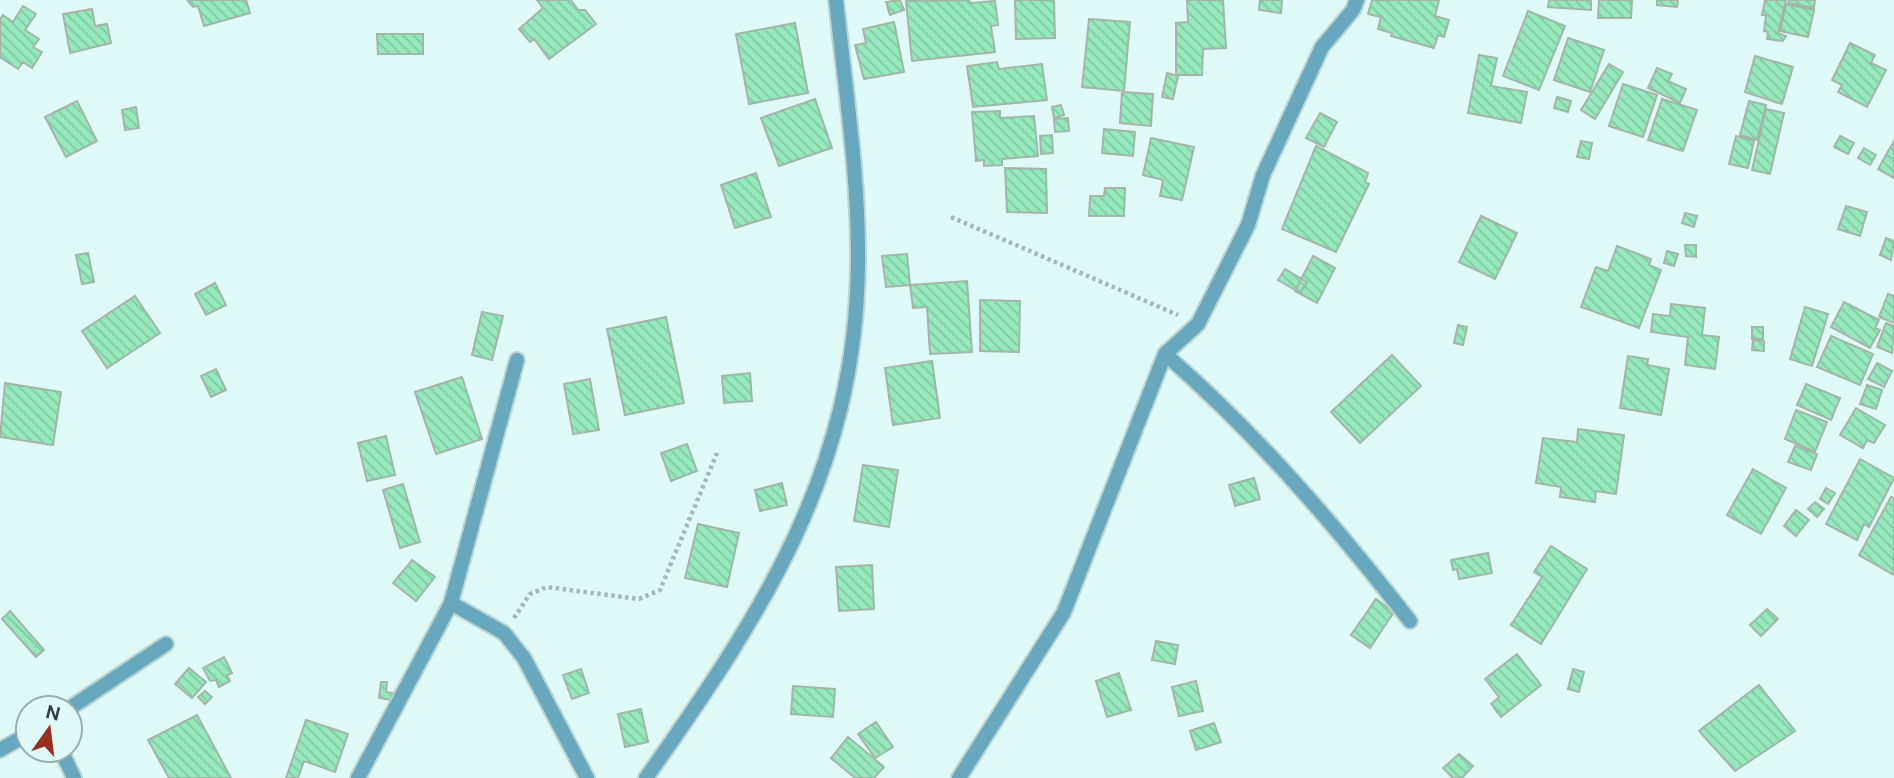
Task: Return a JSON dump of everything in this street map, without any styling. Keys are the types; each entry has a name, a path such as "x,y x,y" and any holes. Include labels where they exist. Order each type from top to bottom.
{"street":[{"path":"646,778 744,636 798,536 826,462 846,390 858,265 855,183 836,0"},
{"path":"959,778 1064,612 1166,354 1198,324 1248,225 1263,175 1316,58 1357,0"},
{"path":"1166,354 1200,384 1281,467 1347,540 1410,621"},
{"path":"358,778 451,603 517,360"},
{"path":"451,603 505,633 524,658 587,778"},
{"path":"84,699 166,644"}],"path":[{"path":"951,217 1198,324"},
{"path":"505,633 530,594 547,587 639,598 660,590 717,453"}],"building":[{"path":"187,0 246,0 250,13 204,26 198,6 193,7"},
{"path":"537,0 571,0 578,10 585,10 596,24 549,59 534,39 530,42 519,29 543,8"},
{"path":"900,0 904,10 890,15 886,2"},
{"path":"969,0 970,3 995,1 998,25 991,26 995,52 912,61 906,1"},
{"path":"1015,0 1054,0 1055,38 1016,39"},
{"path":"1187,0 1223,0 1226,48 1203,49 1202,75 1176,75 1176,23 1188,22"},
{"path":"1260,0 1282,0 1281,13 1259,10"},
{"path":"1372,0 1439,0 1435,16 1449,20 1444,37 1438,35 1434,48 1391,36 1392,33 1378,29 1381,17 1368,14"},
{"path":"1549,0 1591,0 1591,10 1548,7"},
{"path":"1599,0 1632,0 1631,18 1598,18"},
{"path":"1657,0 1678,0 1677,7 1657,5"},
{"path":"1765,0 1786,0 1778,33 1786,36 1783,41 1767,39 1768,32 1764,31 1766,15 1762,15"},
{"path":"1789,0 1815,0 1814,8 1788,3"},
{"path":"1786,4 1814,10 1808,37 1780,31"},
{"path":"23,6 36,14 25,30 39,39 33,47 42,52 32,68 23,62 18,69 0,57 0,19 3,15 13,22"},
{"path":"92,9 95,26 107,24 111,43 70,53 63,14"},
{"path":"1528,11 1565,26 1539,90 1503,76"},
{"path":"1089,19 1130,22 1124,91 1082,87"},
{"path":"894,22 904,72 864,79 855,45 866,43 863,29"},
{"path":"795,23 808,93 749,104 736,34"},
{"path":"377,34 423,34 423,54 378,54"},
{"path":"1568,38 1604,50 1590,92 1554,80"},
{"path":"1850,43 1875,55 1871,63 1886,70 1867,107 1838,92 1842,85 1832,80"},
{"path":"1479,55 1497,58 1491,86 1527,92 1521,123 1468,113"},
{"path":"1755,56 1793,67 1782,104 1745,92"},
{"path":"997,62 999,69 1042,64 1047,100 973,107 967,66"},
{"path":"1609,64 1623,72 1595,119 1581,110"},
{"path":"1657,68 1672,74 1668,81 1686,89 1680,103 1648,88"},
{"path":"1167,73 1178,76 1173,99 1162,97"},
{"path":"1623,84 1657,95 1643,137 1609,126"},
{"path":"1122,92 1153,94 1151,126 1120,123"},
{"path":"1557,97 1571,101 1568,112 1554,108"},
{"path":"815,99 832,148 779,166 761,118"},
{"path":"1662,99 1697,110 1683,151 1648,140"},
{"path":"77,101 97,141 66,157 45,117"},
{"path":"1749,101 1766,105 1757,140 1740,135"},
{"path":"1061,105 1064,115 1054,118 1052,107"},
{"path":"136,107 139,128 125,130 122,110"},
{"path":"1766,109 1784,113 1770,174 1752,170"},
{"path":"1000,111 1000,118 1034,116 1038,156 1002,159 1002,165 984,166 984,160 976,161 972,112"},
{"path":"1320,113 1337,122 1324,147 1306,138"},
{"path":"1068,118 1069,131 1055,132 1054,119"},
{"path":"1104,129 1135,132 1133,156 1102,153"},
{"path":"1052,135 1053,153 1041,154 1040,136"},
{"path":"1736,136 1754,141 1748,168 1729,164"},
{"path":"1840,136 1854,143 1848,154 1834,147"},
{"path":"1151,138 1194,147 1182,200 1160,196 1163,180 1143,175"},
{"path":"1581,141 1592,143 1589,159 1577,157"},
{"path":"1894,141 1894,178 1878,169"},
{"path":"1316,146 1368,173 1365,182 1369,184 1336,252 1282,229"},
{"path":"1864,148 1876,155 1870,165 1858,158"},
{"path":"1005,168 1046,169 1047,213 1007,212"},
{"path":"756,173 771,217 735,228 721,185"},
{"path":"1105,188 1125,188 1124,216 1089,216 1090,196 1104,196"},
{"path":"1846,206 1867,212 1860,236 1838,229"},
{"path":"1685,213 1697,216 1694,227 1682,223"},
{"path":"1481,216 1517,233 1495,279 1459,262"},
{"path":"1886,238 1894,241 1891,260 1880,255"},
{"path":"1685,245 1696,245 1696,257 1686,256"},
{"path":"1617,246 1651,259 1649,265 1661,270 1639,328 1581,307 1596,267 1608,271"},
{"path":"1667,251 1678,254 1674,266 1664,263"},
{"path":"88,253 94,282 82,284 76,255"},
{"path":"907,254 910,285 886,287 882,256"},
{"path":"1313,256 1335,268 1317,303 1295,291"},
{"path":"1285,269 1307,282 1300,293 1278,280"},
{"path":"967,281 972,352 930,354 927,307 913,308 910,285"},
{"path":"215,283 226,305 206,315 195,294"},
{"path":"1888,294 1894,296 1894,323 1879,317"},
{"path":"135,296 160,333 107,368 82,331"},
{"path":"980,300 1020,301 1019,352 980,351"},
{"path":"1844,302 1879,320 1875,328 1880,330 1870,348 1831,327"},
{"path":"1671,304 1705,308 1702,335 1719,337 1715,369 1685,365 1688,337 1651,332 1653,314 1670,316"},
{"path":"1805,307 1828,314 1812,366 1790,359"},
{"path":"482,312 503,316 492,360 472,355"},
{"path":"666,317 684,403 625,415 607,329"},
{"path":"1886,323 1894,326 1892,353 1877,347"},
{"path":"1458,325 1467,327 1463,345 1454,343"},
{"path":"1752,327 1763,327 1763,339 1752,339"},
{"path":"1831,336 1873,354 1860,385 1817,367"},
{"path":"1753,340 1764,341 1764,351 1752,350"},
{"path":"1392,355 1421,386 1360,443 1331,412"},
{"path":"1628,356 1648,359 1647,365 1669,369 1661,415 1620,408"},
{"path":"932,361 940,418 893,425 885,368"},
{"path":"1877,363 1892,371 1884,387 1868,379"},
{"path":"216,369 226,390 211,397 201,376"},
{"path":"750,373 752,401 724,403 722,376"},
{"path":"462,377 482,439 436,454 415,392"},
{"path":"590,379 599,430 573,434 564,384"},
{"path":"5,383 61,392 53,445 0,437"},
{"path":"1806,384 1840,398 1831,420 1797,405"},
{"path":"1867,385 1882,390 1876,409 1860,404"},
{"path":"1856,408 1885,425 1874,443 1867,440 1863,448 1840,435"},
{"path":"1796,410 1827,422 1815,452 1785,439"},
{"path":"1578,429 1624,435 1616,494 1596,491 1595,502 1560,497 1561,487 1536,483 1543,438 1577,442"},
{"path":"386,436 395,475 367,481 358,443"},
{"path":"687,444 697,471 671,481 661,453"},
{"path":"1795,446 1817,454 1811,470 1788,462"},
{"path":"1860,459 1894,478 1869,527 1864,524 1857,540 1826,524"},
{"path":"863,465 898,470 889,527 854,521"},
{"path":"1753,469 1786,488 1761,534 1727,515"},
{"path":"1254,478 1260,499 1235,506 1229,485"},
{"path":"782,483 787,505 760,511 755,490"},
{"path":"403,484 420,542 400,548 383,490"},
{"path":"1826,488 1835,493 1828,504 1820,499"},
{"path":"1891,497 1894,498 1894,575 1859,555"},
{"path":"1815,502 1824,509 1817,517 1808,509"},
{"path":"1796,510 1809,520 1796,536 1784,526"},
{"path":"698,524 739,533 727,587 685,578"},
{"path":"1551,546 1587,569 1541,644 1511,625 1542,577 1534,572"},
{"path":"1488,553 1492,573 1459,579 1451,560"},
{"path":"412,560 435,577 416,601 393,583"},
{"path":"872,565 874,609 839,611 836,567"},
{"path":"1376,599 1394,612 1370,648 1351,635"},
{"path":"1767,609 1778,619 1761,636 1750,625"},
{"path":"10,611 44,650 36,657 2,619"},
{"path":"1156,641 1178,645 1175,664 1152,660"},
{"path":"1517,654 1541,685 1501,717 1491,704 1499,697 1485,679"},
{"path":"224,657 232,673 227,675 230,681 219,687 216,680 210,681 203,668"},
{"path":"189,668 206,682 192,698 175,684"},
{"path":"581,669 589,693 572,699 563,675"},
{"path":"1573,669 1584,672 1579,692 1568,689"},
{"path":"1119,673 1131,710 1107,717 1096,681"},
{"path":"1196,681 1203,711 1179,716 1172,687"},
{"path":"381,682 387,682 386,692 393,693 392,700 379,698"},
{"path":"1759,685 1795,731 1735,771 1699,731"},
{"path":"793,686 835,689 833,717 791,714"},
{"path":"205,691 212,697 205,704 198,697"},
{"path":"641,709 648,742 625,747 618,714"},
{"path":"197,715 231,778 169,778 148,740"},
{"path":"306,720 348,734 335,772 304,761 298,778 286,778"},
{"path":"876,722 893,747 875,758 858,734"},
{"path":"1214,723 1221,742 1196,750 1190,731"},
{"path":"848,737 884,767 874,778 855,778 831,758"},
{"path":"1459,754 1473,766 1462,778 1453,778 1443,768"}]}
